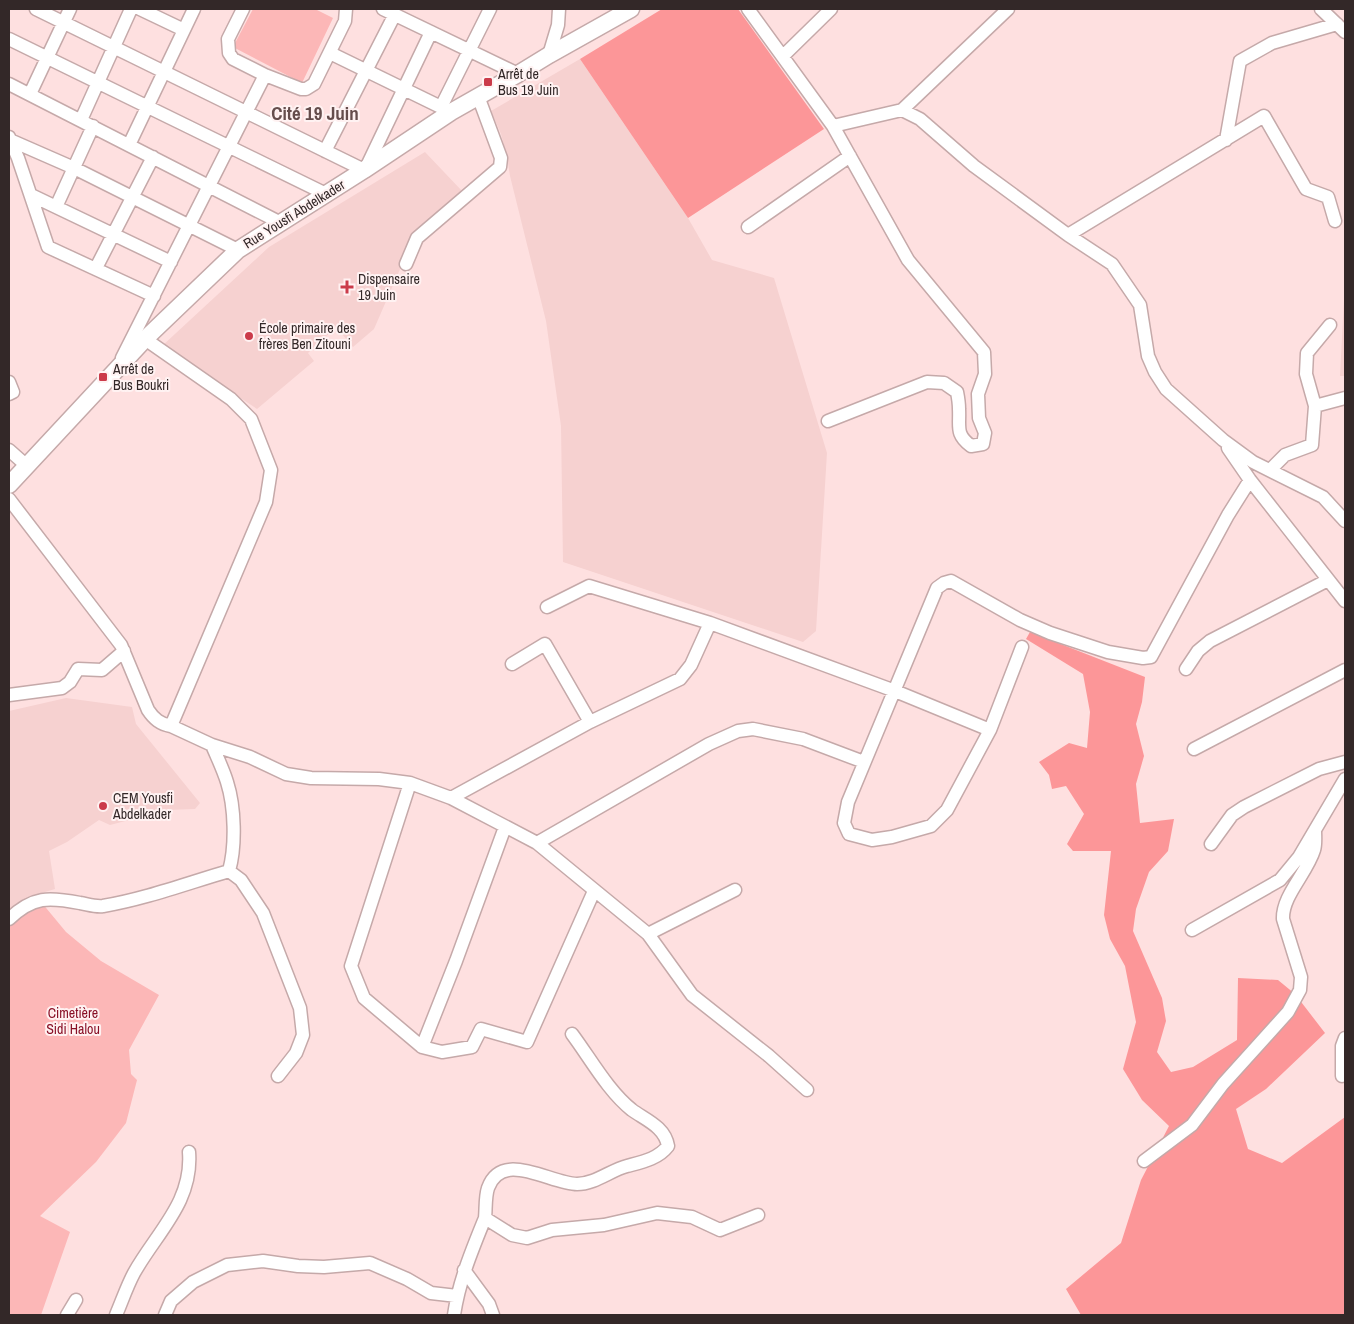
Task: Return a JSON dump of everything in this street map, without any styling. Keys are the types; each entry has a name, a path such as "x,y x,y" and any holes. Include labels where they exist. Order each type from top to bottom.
{"main road":[{"name":"Rue Yousfi Abdelkader","path":"9,485 145,339 238,250 365,169 446,109 478,96 518,74 548,54 631,9"}],"street":[{"path":"36,9 365,169 431,32"},
{"path":"30,94 70,9"},
{"path":"81,120 131,9"},
{"path":"140,9 184,30"},
{"path":"129,145 194,9"},
{"path":"242,9 228,40 229,53 233,59 294,88 306,88 314,84 345,21 347,9"},
{"path":"548,54 558,25 559,9"},
{"path":"748,9 833,126 908,260 984,352 985,374 978,394 979,418 985,433 983,444 971,446 963,440 958,431 959,408 957,392 944,383 927,382 828,422"},
{"path":"783,56 831,9"},
{"path":"833,126 902,110 1008,9"},
{"path":"1321,9 1341,28"},
{"path":"330,53 446,109 486,10"},
{"path":"325,151 366,70 389,12 518,74"},
{"path":"1226,140 1240,61 1272,43 1341,28"},
{"path":"9,39 326,194"},
{"path":"117,370 265,75"},
{"path":"9,84 281,223"},
{"path":"406,264 417,238 500,167 501,158 478,96"},
{"path":"902,110 920,119 974,166 1068,235 1112,264 1140,305 1148,356 1155,372 1166,389 1223,440 1252,462 1323,497 1345,521"},
{"path":"1068,235 1264,116 1306,189 1328,197 1335,221"},
{"path":"56,207 93,126"},
{"path":"9,138 132,196 238,250"},
{"path":"9,138 31,195 48,247 154,296"},
{"path":"748,227 850,156"},
{"path":"96,268 152,157"},
{"path":"31,195 171,262"},
{"path":"1270,470 1285,455 1312,445 1315,406 1306,374 1307,353 1330,325"},
{"path":"145,339 231,399 251,419 271,470 266,502 171,726"},
{"path":"9,382 13,392 9,394"},
{"path":"1315,406 1345,398"},
{"path":"1223,440 1250,480 1345,600"},
{"path":"9,450 27,466"},
{"path":"1022,647 990,730 947,810 931,826 892,837 872,840 849,834 844,823 848,802 938,588 944,583 951,581 1020,620 1050,633 1108,652 1143,658 1151,657 1228,515 1250,480"},
{"path":"9,499 124,651 153,718 212,745 250,757 286,774 310,778 379,779 410,784 451,798 537,843 648,934 692,995 769,1056 807,1090"},
{"path":"1186,669 1198,650 1210,642 1328,580"},
{"path":"547,607 589,586 710,623 895,691 990,730"},
{"path":"451,798 590,722 680,680 691,665 710,623"},
{"path":"512,664 545,644 590,722"},
{"path":"9,695 62,688 70,682 78,669 102,670 124,651"},
{"path":"1194,749 1345,670"},
{"path":"537,843 710,744 738,732 753,730 803,739 864,762"},
{"path":"212,745 227,783 234,825 233,857 229,871"},
{"path":"1212,844 1232,815 1244,807 1319,769 1345,762"},
{"path":"1192,930 1280,880 1299,857 1345,779"},
{"path":"410,784 351,966 364,998 422,1047 442,1052 472,1046 481,1029 527,1042 594,891"},
{"path":"422,1047 505,827"},
{"path":"1144,1161 1192,1125 1223,1084 1288,1012 1300,990 1301,977 1283,919 1283,909 1307,868 1314,849 1315,830"},
{"path":"9,919 25,906 40,899 58,899 100,906 129,900 229,871"},
{"path":"229,871 241,880 263,913 300,1008 303,1035 296,1053 278,1076"},
{"path":"648,934 735,890"},
{"path":"454,1315 464,1270 485,1218 488,1190 493,1178 500,1173 523,1170 565,1183 579,1184 622,1167 663,1154 668,1146 667,1138 662,1131 631,1109 617,1096 572,1034"},
{"path":"1342,1076 1342,1046 1345,1038"},
{"path":"116,1315 134,1274 177,1208 185,1189 190,1167 189,1152"},
{"path":"485,1218 512,1235 526,1238 552,1230 604,1225 658,1213 692,1217 720,1230 758,1215"},
{"path":"165,1315 171,1301 193,1282 227,1265 262,1261 298,1266 324,1267 370,1263 407,1279 431,1294 457,1296"},
{"path":"464,1270 489,1304 493,1315"},
{"path":"67,1315 76,1300"}],"shaded area":[{"path":"662,9 738,9 824,129 688,218 580,59"},
{"path":"580,59 688,218 712,260 774,278 827,453 816,631 803,642 563,562 561,426 546,321 501,134 491,111"},
{"path":"425,152 463,192 414,237 374,329 353,347 336,327 308,353 314,361 257,409 162,346 269,247"},
{"path":"1344,299 1345,376 1340,376"},
{"path":"1030,632 1145,677 1142,702 1136,724 1144,756 1136,784 1140,823 1174,819 1168,851 1149,872 1136,909 1133,931 1162,998 1166,1021 1157,1052 1171,1072 1193,1067 1237,1040 1238,978 1278,980 1295,994 1325,1033 1266,1089 1236,1109 1248,1149 1282,1163 1345,1117 1345,1315 1081,1315 1066,1289 1121,1243 1141,1180 1169,1126 1142,1100 1123,1069 1136,1022 1125,966 1110,939 1104,915 1111,851 1073,851 1067,844 1084,814 1066,786 1052,789 1049,775 1039,762 1069,743 1087,748 1090,712 1083,674 1026,639"},
{"name":"CEM Yousfi Abdelkader","path":"66,698 132,707 136,724 200,803 195,809 168,810 110,825 99,820 67,842 49,851 55,889 35,895 16,904 9,911 9,711"}],"green space":[{"path":"253,9 315,9 333,18 302,83 233,47"},
{"name":"Cimetière Sidi Halou","path":"42,903 66,932 101,961 159,995 129,1050 131,1074 137,1080 126,1123 96,1162 40,1216 70,1232 41,1315 9,1315 9,925"}],"place":[{"name":"Arrêt de Bus 19 Juin","path":"488,82"},
{"name":"Dispensaire 19 Juin","path":"347,287"},
{"name":"École primaire des frères Ben Zitouni","path":"249,336"},
{"name":"Arrêt de Bus Boukri","path":"103,377"},
{"name":"CEM Yousfi Abdelkader","path":"103,806"}],"district":[{"name":"Cité 19 Juin","path":"315,113"}]}
